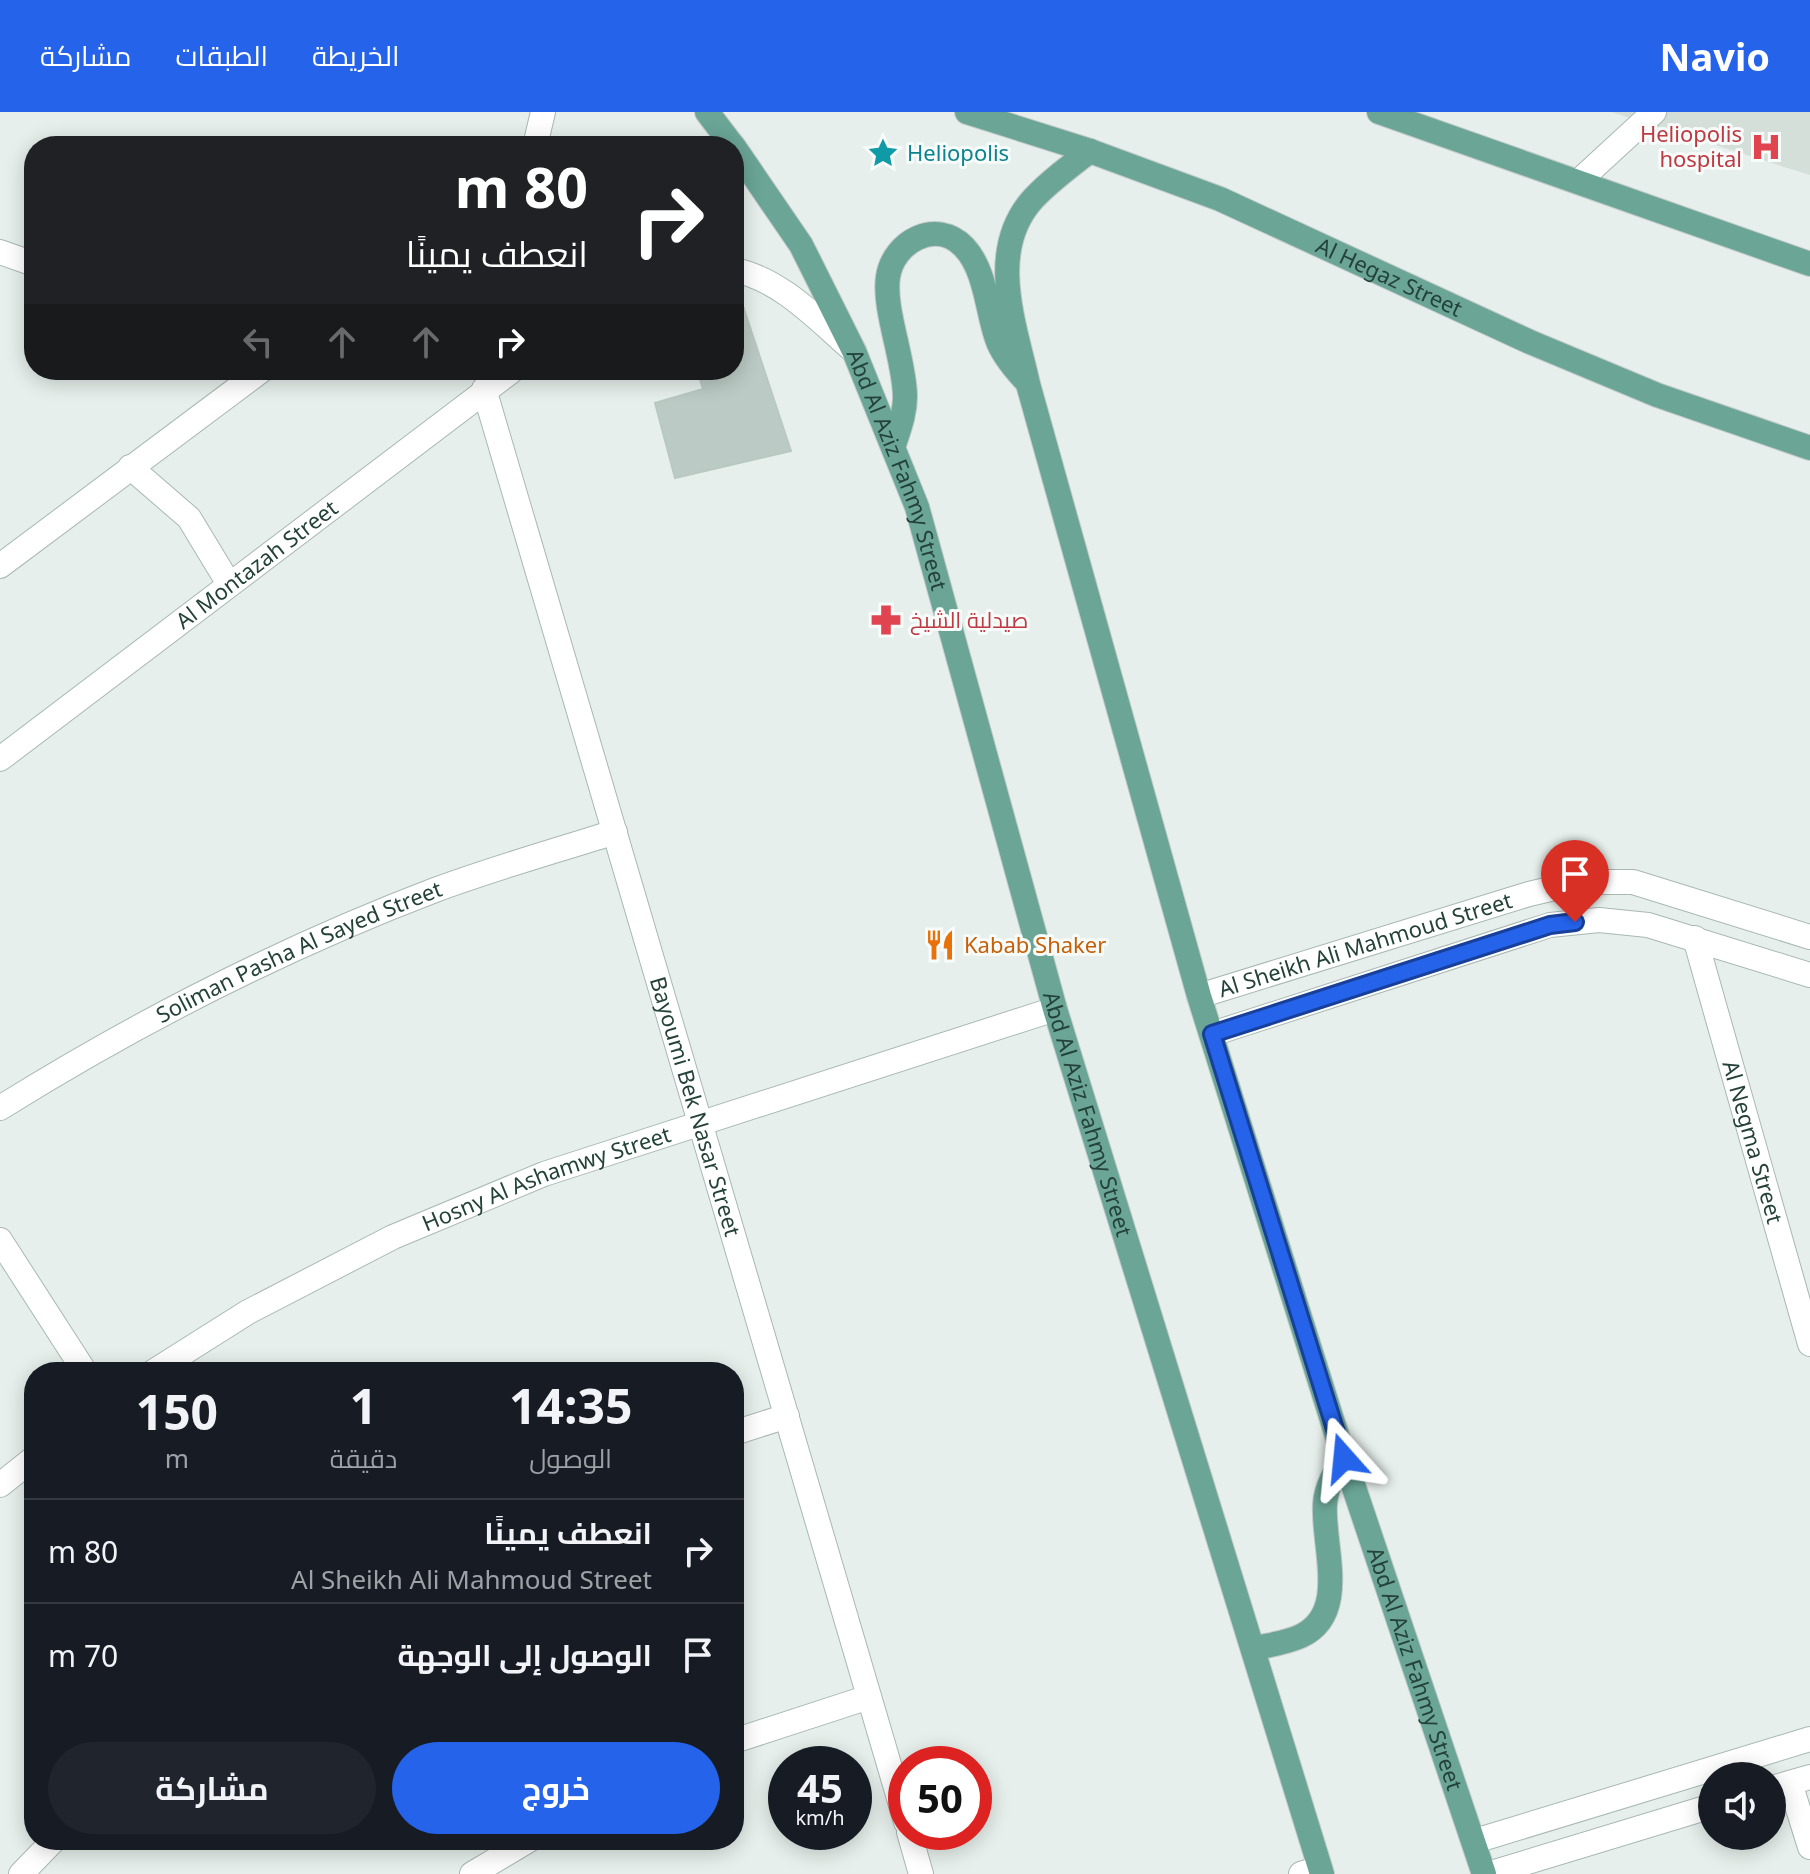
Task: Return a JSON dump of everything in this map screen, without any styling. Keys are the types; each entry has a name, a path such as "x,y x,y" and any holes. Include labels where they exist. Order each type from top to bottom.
{"main road":[{"name":"Abd Al Aziz Fahmy Street","path":"707,112 726,136"},
{"name":"Al Hegaz Street","path":"967,112 1090,151 1220,199 1530,342 1657,395 1810,448"},
{"path":"1379,112 1810,264"},
{"name":"Abd Al Aziz Fahmy Street","path":"1090,151 1030,201 1011,243 1007,288 1028,384 1199,996 1344,1458 1486,1874"},
{"name":"Abd Al Aziz Fahmy Street","path":"744,162 801,245 854,351 917,507 1055,1009 1253,1649 1314,1872"},
{"path":"894,445 905,398 887,281 891,260 905,243 924,234 945,235 964,246 975,264 998,341 1011,364 1028,384"},
{"path":"1253,1649 1302,1636 1322,1617 1330,1591 1325,1500 1332,1477 1344,1458"}],"street":[{"path":"537,136 543,112"},
{"path":"1579,181 1654,112"},
{"path":"0,252 24,260"},
{"path":"744,273 761,279 790,297 854,351"},
{"path":"0,566 248,380"},
{"name":"Al Montazah Street","path":"0,759 498,380"},
{"name":"Bayoumi Bek Nasar Street","path":"484,389 888,1761"},
{"path":"130,467 189,518 229,584"},
{"path":"0,735 47,722"},
{"name":"Soliman Pasha Al Sayed Street","path":"0,1108 98,1047 264,961 437,889 615,832"},
{"name":"Al Sheikh Ali Mahmoud Street","path":"1199,996 1529,894 1580,882 1633,882 1810,937"},
{"name":"Al Sheikh Ali Mahmoud Street","path":"1212,1034 1550,925 1599,920 1648,925 1810,975"},
{"name":"Al Negma Street","path":"1695,938 1810,1344"},
{"name":"Hosny Al Ashamwy Street","path":"169,1362 248,1312 393,1237 544,1174 1055,1009"},
{"path":"0,1240 79,1362"},
{"path":"744,1430 787,1416"},
{"path":"0,1485 24,1466"},
{"path":"744,1738 869,1697"},
{"path":"1475,1841 1810,1739"},
{"path":"1791,1782 1810,1847"},
{"path":"1486,1874 1698,1810"},
{"path":"21,1874 44,1850"},
{"path":"472,1874 512,1850"},
{"path":"914,1850 921,1874"}],"shaded area":[{"name":"Heliopolis hospital","path":"1612,112 1810,112 1810,175 1633,119"}],"building":[{"path":"744,309 791,451 675,478 655,403 703,389 700,380 744,380"}],"place":[{"name":"Heliopolis hospital","path":"1766,147"},
{"name":"Heliopolis","path":"883,153"},
{"name":"صيدلية الشيخ","path":"886,620"},
{"name":"Kabab Shaker","path":"940,945"}],"route":[{"path":"1344,1458 1212,1034 1550,925 1575,922"}]}
